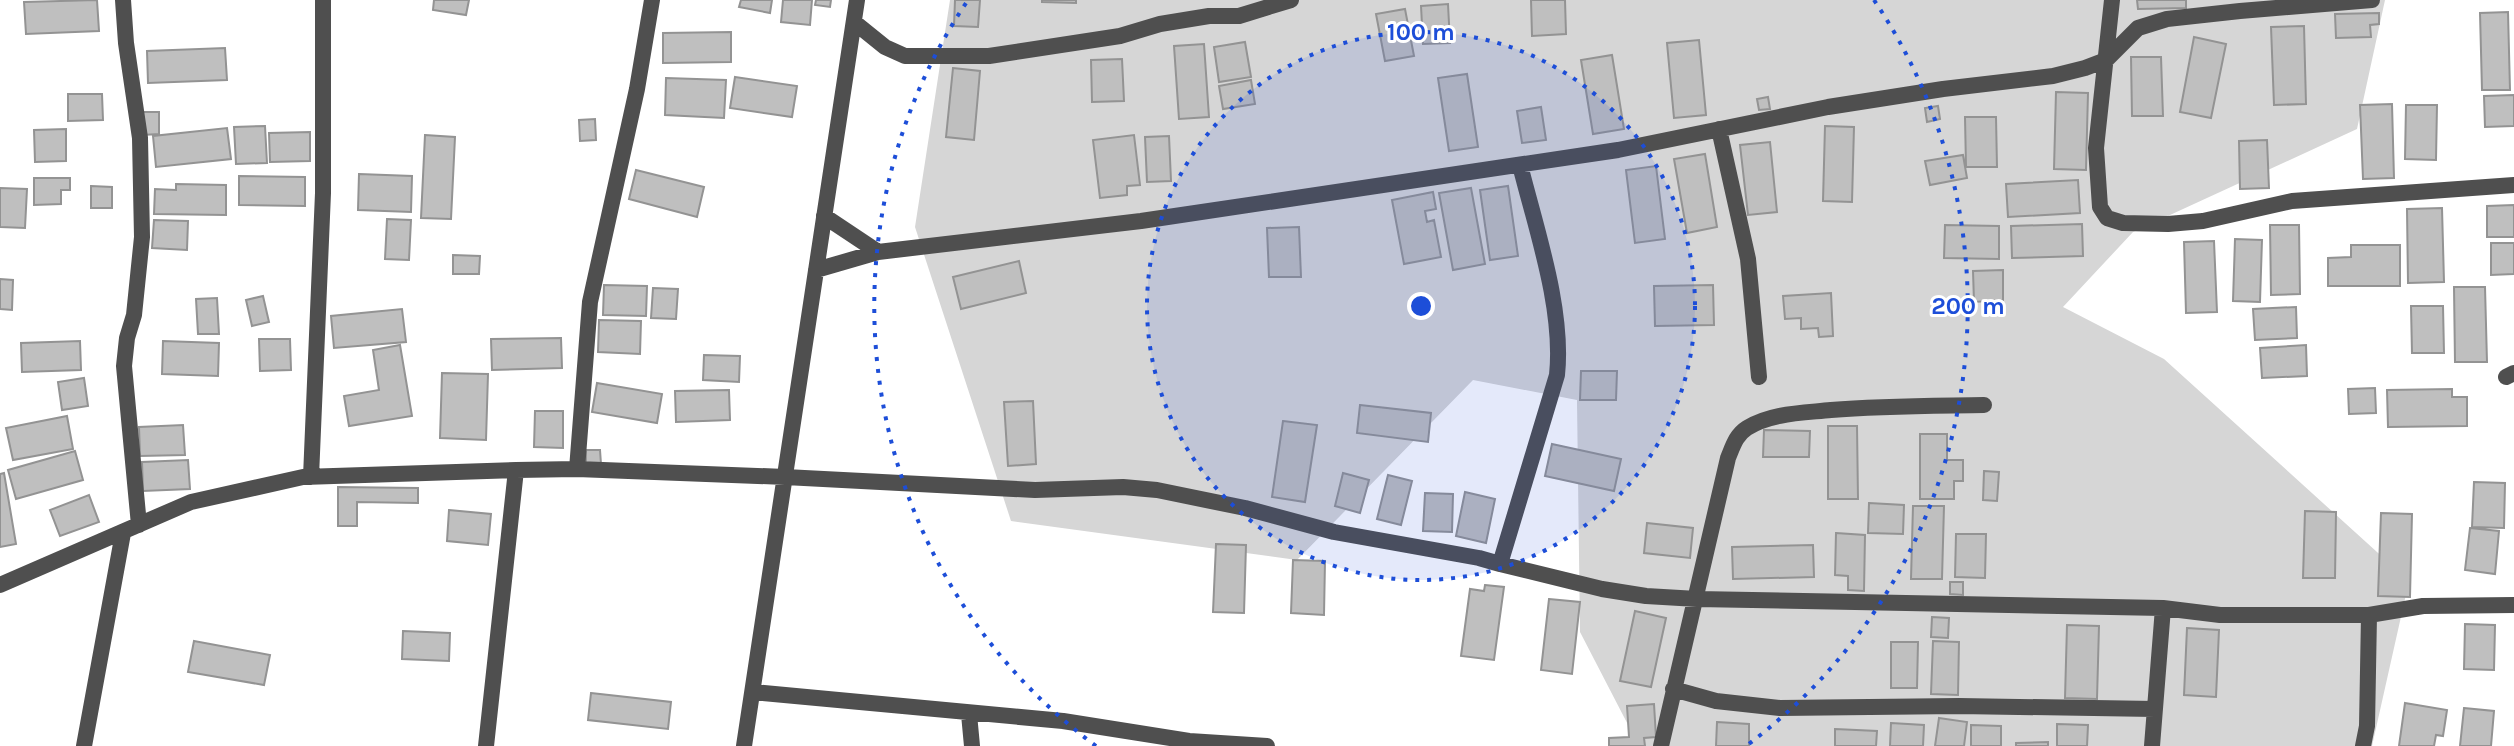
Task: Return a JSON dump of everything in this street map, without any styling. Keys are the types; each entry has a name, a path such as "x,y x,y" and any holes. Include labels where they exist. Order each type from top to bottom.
{"street":[{"path":"123,0 140,138 142,237 134,315 127,338 124,366 139,525"},
{"path":"311,477 323,179 323,0"},
{"path":"577,469 590,302 637,89 652,0"},
{"path":"744,746 857,0"},
{"path":"854,22 885,47 905,56 989,56 1120,36 1209,16 1239,16 1291,0"},
{"path":"2112,0 2096,148 2100,207 2107,218 2123,223 2168,224 2203,221 2292,201 2514,185"},
{"path":"816,270 878,252 1141,221 1520,165 1618,150 1828,107 2053,76 2106,60 2138,28 2167,19 2240,5 2372,0"},
{"path":"1719,129 1748,259 1759,377"},
{"path":"1500,564 1557,375 1559,351 1554,305 1520,165"},
{"path":"824,216 878,252"},
{"path":"1661,746 1728,458 1737,436 1765,420 1795,413 1877,407 1984,405"},
{"path":"0,585 191,502 311,477 577,469 1035,490 1123,487 1157,490 1245,508 1334,532 1646,596 2163,608 2220,615 2369,615 2423,606 2514,605"},
{"path":"486,746 516,470"},
{"path":"84,746 123,533"},
{"path":"2152,746 2163,608"},
{"path":"2363,746 2367,726 2369,615"},
{"path":"1673,689 1716,701 1780,708 1959,706 2155,709"},
{"path":"753,692 1077,723 1151,741 1267,746"},
{"path":"969,714 972,746"}],"shaded area":[{"path":"950,0 2385,0 2357,129 2133,232 2063,307 2164,359 2409,581 2372,746 1639,746 1580,632 1577,400 1473,380 1297,560 1011,521 915,227"}],"building":[{"path":"97,0 99,31 26,34 24,2"},
{"path":"434,0 469,0 466,15 433,10"},
{"path":"741,0 772,0 770,13 739,7"},
{"path":"783,0 812,0 810,25 781,22"},
{"path":"816,0 831,0 830,7 815,5"},
{"path":"955,0 980,0 978,27 954,26"},
{"path":"1076,0 1076,3 1042,2"},
{"path":"1531,0 1565,0 1566,34 1532,36"},
{"path":"2137,0 2186,0 2186,8 2138,9"},
{"path":"1448,4 1450,43 1423,44 1421,6"},
{"path":"1405,9 1414,56 1385,61 1376,14"},
{"path":"2508,12 2510,90 2482,90 2480,13"},
{"path":"2379,13 2379,24 2370,25 2371,37 2336,38 2335,14"},
{"path":"2304,26 2306,104 2274,105 2271,27"},
{"path":"731,32 731,62 663,63 663,33"},
{"path":"2194,37 2226,44 2211,118 2180,112"},
{"path":"1699,40 1706,115 1674,118 1667,43"},
{"path":"1245,42 1251,77 1219,82 1214,47"},
{"path":"1204,44 1209,117 1179,119 1174,46"},
{"path":"225,48 227,80 148,83 147,51"},
{"path":"1612,55 1624,129 1593,134 1581,60"},
{"path":"2131,57 2161,57 2163,116 2132,116"},
{"path":"1122,59 1124,101 1092,102 1091,60"},
{"path":"953,68 980,71 974,140 946,137"},
{"path":"1467,74 1478,147 1449,151 1438,78"},
{"path":"735,77 797,86 792,117 730,108"},
{"path":"666,78 726,80 724,118 665,115"},
{"path":"1251,80 1255,104 1223,109 1219,86"},
{"path":"2056,92 2088,93 2086,170 2054,169"},
{"path":"68,94 102,94 103,120 68,121"},
{"path":"2514,95 2514,126 2485,127 2484,96"},
{"path":"1768,97 1770,109 1759,110 1757,99"},
{"path":"2392,104 2394,178 2363,179 2360,105"},
{"path":"2406,105 2437,105 2436,160 2405,159"},
{"path":"1938,106 1940,119 1927,122 1925,108"},
{"path":"1541,107 1546,140 1522,143 1517,111"},
{"path":"142,112 159,112 159,134 142,135"},
{"path":"1965,117 1996,117 1997,167 1966,167"},
{"path":"595,119 596,140 580,141 579,120"},
{"path":"265,126 267,163 236,164 234,127"},
{"path":"1825,126 1854,127 1852,202 1823,201"},
{"path":"227,128 231,159 156,167 153,136"},
{"path":"66,129 66,161 35,162 34,130"},
{"path":"310,132 310,161 270,162 269,133"},
{"path":"425,135 455,137 451,219 421,218"},
{"path":"1134,135 1140,185 1127,186 1127,195 1100,198 1093,140"},
{"path":"1169,136 1171,181 1147,182 1145,137"},
{"path":"2267,140 2269,188 2240,189 2239,141"},
{"path":"1770,142 1777,212 1748,215 1740,145"},
{"path":"1705,154 1717,227 1687,233 1674,159"},
{"path":"1963,155 1967,178 1930,185 1925,161"},
{"path":"1656,166 1665,239 1635,243 1626,170"},
{"path":"636,170 704,187 697,217 629,199"},
{"path":"359,174 412,176 411,212 358,210"},
{"path":"239,176 305,177 305,206 239,205"},
{"path":"34,178 70,178 70,190 61,190 61,204 34,205"},
{"path":"2078,180 2080,213 2008,217 2006,184"},
{"path":"176,184 226,185 226,215 154,214 155,189 176,190"},
{"path":"91,186 112,187 112,208 91,208"},
{"path":"1508,186 1518,256 1490,260 1480,190"},
{"path":"0,188 27,189 25,228 0,227"},
{"path":"1471,188 1485,264 1453,270 1439,193"},
{"path":"1433,192 1436,209 1425,211 1427,222 1434,220 1441,257 1404,264 1392,200"},
{"path":"2514,205 2514,237 2487,237 2487,206"},
{"path":"2442,208 2444,282 2408,283 2407,209"},
{"path":"387,219 411,220 409,260 385,259"},
{"path":"154,220 188,221 187,250 152,248"},
{"path":"2082,224 2083,256 2012,258 2011,226"},
{"path":"1945,225 1999,226 1999,259 1944,258"},
{"path":"2270,225 2299,225 2300,294 2271,295"},
{"path":"1299,227 1301,277 1269,277 1267,228"},
{"path":"2235,239 2262,240 2260,302 2233,301"},
{"path":"2214,241 2217,312 2186,313 2184,242"},
{"path":"2491,243 2514,243 2514,274 2491,275"},
{"path":"2351,245 2400,245 2400,286 2328,286 2328,258 2351,257"},
{"path":"453,255 480,256 479,274 453,274"},
{"path":"1019,261 1026,293 961,309 953,277"},
{"path":"2003,270 2003,300 1974,302 1973,271"},
{"path":"0,279 13,280 12,310 0,309"},
{"path":"604,285 647,286 646,316 603,315"},
{"path":"1713,285 1714,325 1655,326 1654,286"},
{"path":"2454,287 2485,287 2487,362 2455,362"},
{"path":"653,288 678,289 676,319 651,318"},
{"path":"1831,293 1833,336 1819,337 1818,328 1801,329 1801,318 1785,319 1783,296"},
{"path":"263,296 269,322 252,326 246,300"},
{"path":"217,298 219,334 198,334 196,299"},
{"path":"2411,306 2443,306 2444,353 2412,353"},
{"path":"2296,307 2297,338 2255,340 2253,309"},
{"path":"402,309 406,342 334,348 331,316"},
{"path":"599,320 641,321 640,354 598,352"},
{"path":"561,338 562,368 492,370 491,339"},
{"path":"259,339 290,339 291,370 260,371"},
{"path":"80,341 81,370 22,372 21,343"},
{"path":"163,341 219,343 218,376 162,374"},
{"path":"400,345 412,416 349,426 344,396 379,390 373,350"},
{"path":"2306,345 2307,376 2262,378 2260,348"},
{"path":"704,355 740,356 739,382 703,380"},
{"path":"1581,371 1617,371 1616,400 1580,400"},
{"path":"442,373 488,374 486,440 440,438"},
{"path":"84,378 88,406 62,410 58,382"},
{"path":"597,383 662,394 657,423 592,412"},
{"path":"2375,388 2376,413 2349,414 2348,389"},
{"path":"2452,389 2452,397 2467,397 2467,426 2388,427 2387,390"},
{"path":"729,390 730,420 676,422 675,391"},
{"path":"1033,401 1036,464 1008,466 1004,402"},
{"path":"1360,405 1431,413 1428,442 1357,433"},
{"path":"535,411 563,411 563,448 534,447"},
{"path":"67,416 73,449 13,460 6,428"},
{"path":"1283,421 1317,425 1305,502 1272,497"},
{"path":"183,425 185,455 140,456 139,427"},
{"path":"1828,426 1857,426 1858,499 1828,499"},
{"path":"1764,430 1810,431 1809,457 1763,457"},
{"path":"1920,434 1947,434 1947,460 1963,460 1963,481 1954,481 1954,499 1920,499"},
{"path":"1552,444 1621,459 1614,491 1545,476"},
{"path":"586,450 600,450 601,464 586,465"},
{"path":"75,451 83,480 16,499 8,470"},
{"path":"188,460 190,489 143,491 142,462"},
{"path":"1984,471 1999,472 1997,501 1983,500"},
{"path":"4,473 16,544 0,547 0,474"},
{"path":"1343,473 1369,480 1360,513 1335,506"},
{"path":"1388,475 1412,481 1401,525 1377,519"},
{"path":"2474,482 2505,483 2504,528 2472,527"},
{"path":"338,487 418,488 418,503 357,502 357,526 338,526"},
{"path":"1465,492 1495,499 1486,543 1456,536"},
{"path":"1425,493 1453,494 1452,532 1423,531"},
{"path":"89,495 99,522 60,536 50,510"},
{"path":"1869,503 1904,505 1903,534 1868,533"},
{"path":"1913,506 1944,506 1942,579 1911,579"},
{"path":"449,510 491,514 488,545 447,541"},
{"path":"2305,511 2336,512 2335,578 2303,578"},
{"path":"2381,513 2412,514 2410,597 2378,596"},
{"path":"1647,523 1693,528 1690,558 1644,553"},
{"path":"2470,528 2499,531 2495,574 2465,570"},
{"path":"1836,533 1865,535 1864,591 1848,590 1848,576 1835,575"},
{"path":"1956,534 1986,534 1985,578 1955,577"},
{"path":"1216,544 1246,545 1244,613 1213,612"},
{"path":"1813,545 1814,577 1733,579 1732,547"},
{"path":"1293,560 1325,561 1324,615 1291,613"},
{"path":"1950,582 1963,582 1963,595 1950,594"},
{"path":"1485,585 1504,587 1494,660 1461,656 1470,589 1484,591"},
{"path":"1549,599 1580,602 1572,674 1541,670"},
{"path":"1635,611 1666,618 1651,687 1620,681"},
{"path":"1932,617 1949,618 1948,638 1931,637"},
{"path":"2465,624 2495,625 2494,670 2464,669"},
{"path":"2067,625 2099,626 2097,699 2065,698"},
{"path":"2187,628 2219,630 2216,697 2184,695"},
{"path":"403,631 450,633 449,661 402,659"},
{"path":"194,641 270,655 264,685 188,672"},
{"path":"1933,641 1959,642 1958,695 1931,694"},
{"path":"1891,642 1918,642 1917,688 1891,688"},
{"path":"591,693 671,702 668,729 588,720"},
{"path":"2405,703 2447,710 2443,736 2436,735 2434,746 2399,746"},
{"path":"1654,704 1656,737 1644,738 1645,746 1609,746 1609,738 1629,737 1627,706"},
{"path":"2464,708 2494,711 2491,746 2460,746"},
{"path":"1939,718 1967,722 1964,746 1935,746"},
{"path":"1717,722 1749,724 1749,746 1716,746"},
{"path":"1891,723 1924,725 1923,746 1890,746"},
{"path":"2057,724 2088,725 2087,746 2057,746"},
{"path":"1971,725 2001,726 2001,746 1971,746"},
{"path":"1835,729 1877,731 1876,746 1835,746"},
{"path":"2048,742 2048,746 2016,746 2016,743"}]}
